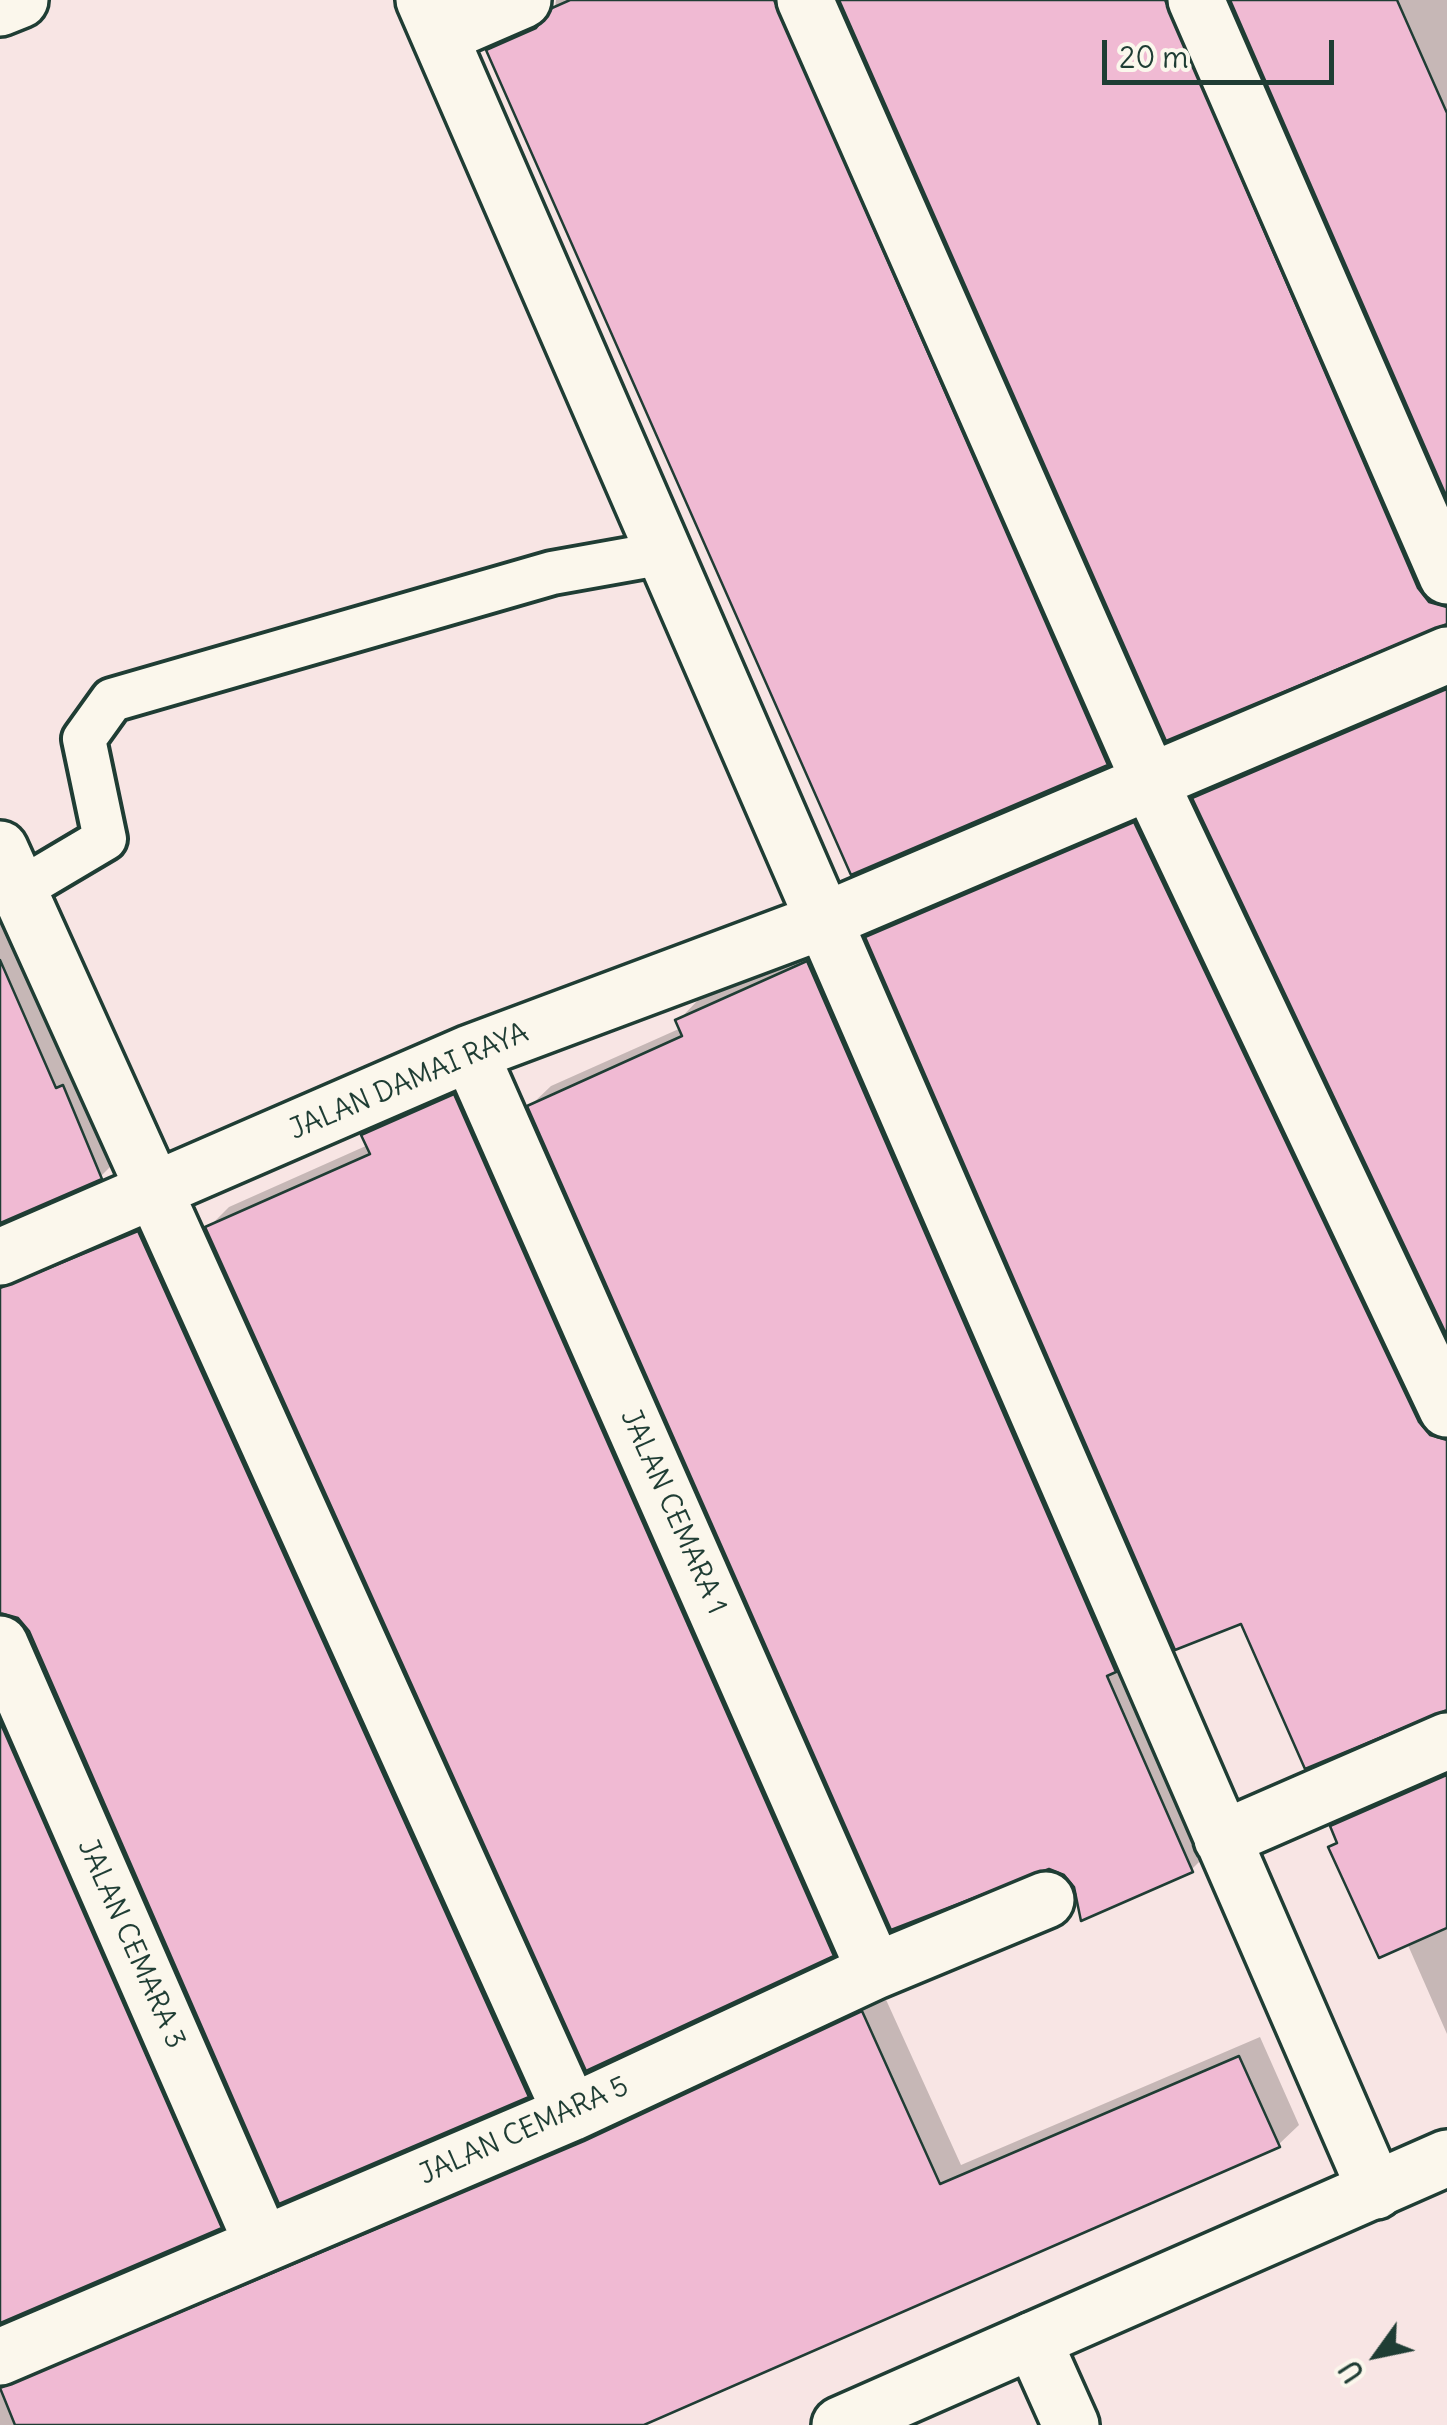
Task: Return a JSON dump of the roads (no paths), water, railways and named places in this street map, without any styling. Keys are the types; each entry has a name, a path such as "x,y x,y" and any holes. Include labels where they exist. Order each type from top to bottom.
{"street":[{"path":"0,8 20,0"},
{"path":"523,0 432,18 1376,2191"},
{"path":"805,0 1150,782 1447,1409"},
{"path":"1196,0 1447,576"},
{"name":"JALAN DAMAI RAYA","path":"0,1257 470,1054 823,921 1447,654"},
{"path":"6,879 571,2113"},
{"name":"JALAN CEMARA 1","path":"470,1054 875,1971"},
{"name":"JALAN CEMARA 3","path":"0,1644 262,2244"},
{"path":"1222,1839 1447,1740"},
{"name":"JALAN CEMARA 5","path":"0,2356 571,2113 875,1971 1046,1900"},
{"path":"840,2425 1447,2158"},
{"path":"1033,2340 1071,2425"}],"lane":[{"path":"6,879 104,839 84,739 112,700 552,574 664,553"}]}
